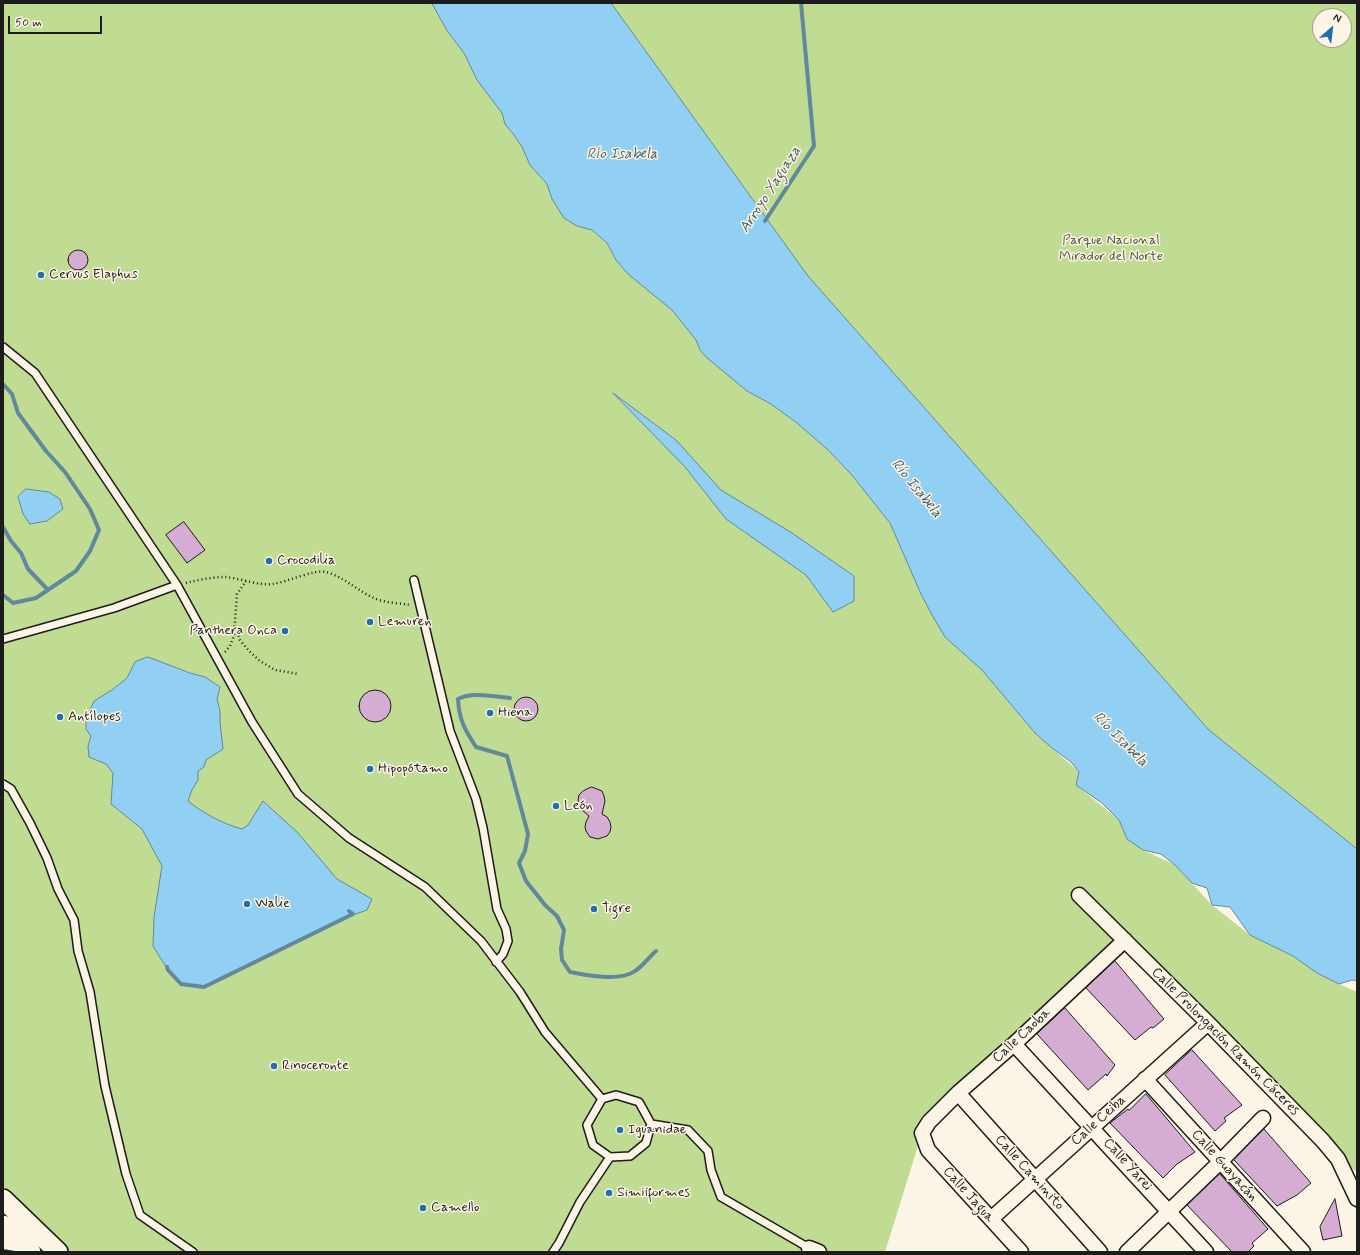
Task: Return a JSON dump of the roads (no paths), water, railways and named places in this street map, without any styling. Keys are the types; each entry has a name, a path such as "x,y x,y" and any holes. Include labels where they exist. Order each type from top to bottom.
{"main road":[{"path":"3,1199 58,1252"},
{"path":"3,1225 27,1249"}],"street":[{"name":"Calle Prolongación Ramón Cáceres","path":"1079,895 1284,1100 1338,1159 1357,1200"},
{"name":"Calle Caoba","path":"922,1133 929,1122 958,1093 1014,1044 1125,940"},
{"name":"Calle Ceiba","path":"991,1219 1208,1023"},
{"name":"Calle Yarei","path":"1014,1044 1206,1252"},
{"name":"Calle Guayacán","path":"1146,1078 1220,1162 1303,1252"},
{"name":"Calle Caminito","path":"958,1093 1100,1252"},
{"path":"1127,1252 1263,1118"},
{"name":"Calle Jagua","path":"922,1133 928,1150 1021,1252"},
{"path":"1338,1159 1357,1172"},
{"path":"3,1242 27,1249"}],"lane":[{"path":"3,347 35,373 177,585 252,722 298,794 349,838 425,887 481,941 520,992 545,1032 602,1099"},
{"path":"414,580 450,731 476,799 483,828 497,909 506,929 508,941 503,954 496,962"},
{"path":"3,639 114,608 177,585"},
{"path":"3,784 11,789 30,823 47,858 58,889 74,920 78,951 90,992 105,1086 126,1174 140,1214 193,1252"},
{"path":"616,1095 639,1102 651,1124 646,1143 630,1156 610,1157 593,1145 587,1125 602,1099 616,1095"},
{"path":"651,1124 688,1130 708,1151 711,1170 721,1197 814,1250"},
{"path":"553,1252 580,1202 610,1157"}],"water":[{"name":"Río Isabela","path":"432,3 611,3 808,276 1209,730 1357,849 1357,981 1352,980 1339,984 1317,973 1293,956 1250,935 1230,907 1212,905 1207,888 1192,883 1175,865 1161,854 1143,850 1127,839 1119,820 1102,803 1076,785 1079,772 1071,762 1035,733 982,670 945,637 921,594 890,523 851,474 827,449 797,423 771,404 747,391 706,357 700,350 696,340 672,310 628,274 616,260 607,243 592,230 577,226 564,218 552,199 547,184 530,165 522,147 505,124 502,113 477,80 464,53 448,32"},
{"path":"613,393 676,440 721,490 792,533 854,576 854,601 833,612 806,575 726,519 685,467"},
{"path":"26,489 49,492 60,499 63,509 47,521 30,524 23,514 18,497"},
{"path":"148,657 205,677 220,687 217,699 220,711 223,749 206,760 204,767 198,771 198,780 188,801 214,818 242,829 248,825 263,801 298,833 337,879 372,899 367,910 353,915 204,987 181,984 168,970 153,946 154,917 162,866 142,829 111,804 113,773 106,764 89,757 88,746 91,736 86,729 86,719 94,701 112,690 127,678 135,662"}],"waterway":[{"name":"Arroyo Yaguaza","path":"765,221 814,146 801,3"},
{"path":"3,384 12,394 18,413 46,451 65,472 90,509 99,530 90,551 76,571 36,598 13,603 3,595"},
{"path":"3,527 11,541 21,553 28,569 48,590"},
{"path":"510,698 470,695 458,699 461,719 476,747 507,756 528,834 525,851 519,863 526,881 545,905 557,916 564,930 561,949 562,960 570,972 585,975 612,977 629,974 635,971 656,951"},
{"path":"167,967 181,984 204,987 353,914 349,911"}],"place":[{"name":"Cervus Elaphus","path":"41,275"},
{"name":"Crocodilia","path":"269,561"},
{"name":"Lemuren","path":"370,622"},
{"name":"Panthera Onca","path":"285,631"},
{"name":"Hiena","path":"490,713"},
{"name":"Antílopes","path":"60,717"},
{"name":"Hipopótamo","path":"370,769"},
{"name":"León","path":"556,806"},
{"name":"Walie","path":"247,904"},
{"name":"Tigre","path":"594,909"},
{"name":"Rinoceronte","path":"274,1066"},
{"name":"Iguanidae","path":"620,1130"},
{"name":"Simiiformes","path":"609,1193"},
{"name":"Camello","path":"423,1208"}],"park label":[{"name":"Parque Nacional Mirador del Norte","path":"1111,250"}]}
